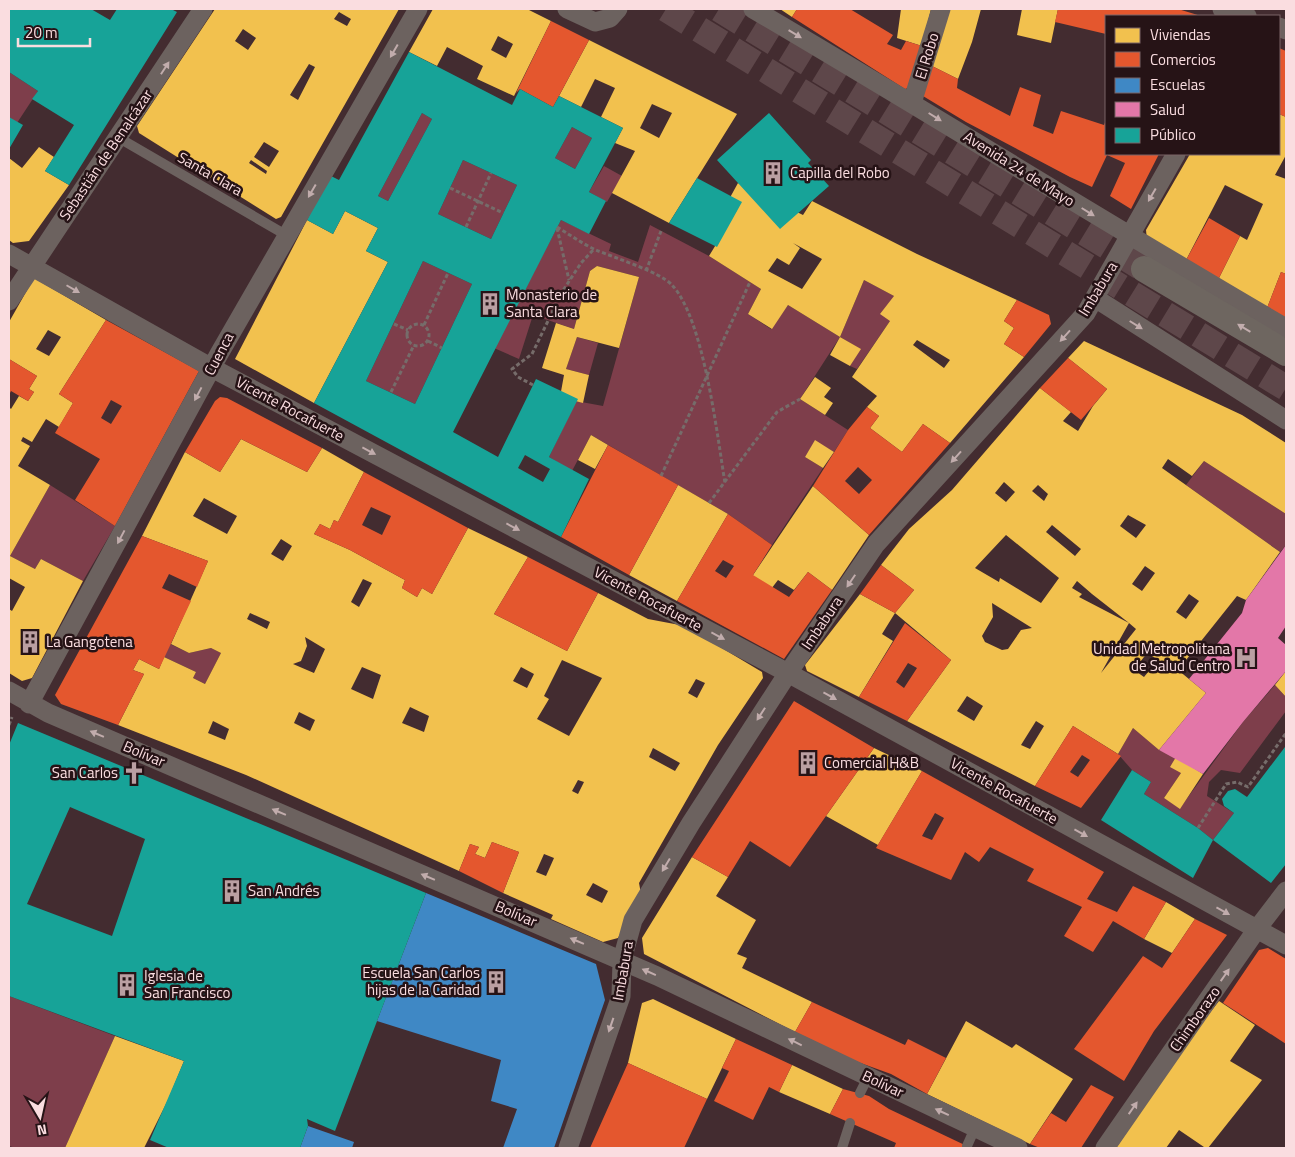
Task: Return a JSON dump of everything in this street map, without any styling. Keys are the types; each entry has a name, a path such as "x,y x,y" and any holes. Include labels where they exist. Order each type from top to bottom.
{"main road":[{"path":"1144,269 1286,353"}],"street":[{"name":"Sebastián de Benalcázar","path":"9,301 31,265 119,138 203,9"},
{"name":"Cuenca","path":"29,704 286,235 418,9"},
{"path":"567,9 595,22 610,18 618,9"},
{"name":"Avenida 24 de Mayo","path":"753,9 912,103 1128,236 1286,328"},
{"name":"El Robo","path":"912,103 941,9"},
{"path":"1222,9 1243,15"},
{"name":"Imbabura","path":"568,1148 621,996 622,960 633,920 691,823 788,673 876,544 1086,313 1175,155"},
{"name":"Vicente Rocafuerte","path":"9,254 212,368 788,673 1286,945"},
{"path":"1095,298 1286,420"},
{"name":"Bolívar","path":"9,691 29,704 622,960 864,1085 975,1128 1018,1148"},
{"name":"Chimborazo","path":"1105,1148 1257,929 1286,891"}],"lane":[{"name":"Santa Clara","path":"119,138 286,235"},
{"path":"842,1148 850,1123"},
{"path":"967,1146 975,1128"}],"path":[{"path":"466,227 491,173"},
{"path":"450,188 503,213"},
{"path":"569,281 557,227 594,249 672,284 686,308 698,341 725,483"},
{"path":"646,271 661,231"},
{"path":"533,385 518,377 512,369 532,354 569,281 581,263 594,249"},
{"path":"424,325 448,273"},
{"path":"661,476 750,282"},
{"path":"394,324 408,330"},
{"path":"414,324 424,325 429,332 428,341 420,346 414,345 408,339 408,330 414,324"},
{"path":"428,341 442,348"},
{"path":"391,392 414,345"},
{"path":"709,503 778,412 800,399"},
{"path":"9,725 12,718"},
{"path":"1198,828 1226,784 1237,782 1248,787 1286,733"}],"shaded area":[{"path":"9,72 38,91 17,123 9,117"},
{"path":"422,113 432,119 388,201 378,196"},
{"path":"572,127 592,138 575,169 555,158"},
{"path":"463,160 517,185 491,239 438,214"},
{"path":"604,166 622,176 607,202 589,192"},
{"path":"561,220 611,244 609,251 638,262 650,225 709,256 761,289 748,314 771,329 788,305 840,337 800,399 848,430 834,452 815,441 805,457 823,468 772,545 728,514 591,435 572,471 549,457 576,401 603,406 639,277 597,266 590,271 574,329 533,315 519,359 494,348"},
{"path":"423,261 472,284 415,404 366,381"},
{"path":"864,280 894,296 890,321 857,369 850,366 860,349 840,337"},
{"path":"577,337 598,343 589,375 566,369"},
{"path":"1204,461 1286,514 1286,545 1280,552 1186,485"},
{"path":"50,485 115,526 83,581 41,559 35,569 10,556"},
{"path":"170,644 189,653 211,648 221,653 205,684 193,678 196,672 164,657"},
{"path":"1275,685 1286,697 1286,711 1240,773 1221,770 1209,782 1207,796 1234,813 1213,840 1198,828 1144,794 1151,782 1132,770 1118,754 1133,728 1159,750 1176,757 1181,773 1164,798 1180,808 1243,722"},
{"path":"9,996 115,1036 65,1148 16,1148 9,1146"}],"building: Viviendas":[{"path":"215,9 399,9 281,217 276,219 139,133 137,126","holes":["339,12 351,19 347,26 334,19","243,29 256,38 248,50 235,41","309,64 315,67 298,100 290,95","264,142 279,151 269,167 254,157","251,160 267,171 266,174 249,163"]},
{"path":"433,9 527,9 551,21 514,96 477,79 483,66 447,47 437,66 409,52","holes":["498,36 513,44 506,58 491,50"]},
{"path":"780,9 797,9 792,17"},
{"path":"901,9 931,9 922,46 897,38"},
{"path":"948,9 981,9 972,42 958,79 932,66"},
{"path":"1022,9 1058,9 1051,43 1017,35"},
{"path":"589,40 737,114 669,223 612,193 635,151 615,143 623,128 601,117 615,88 595,79 581,107 559,96","holes":["652,104 672,113 659,138 640,128"]},
{"path":"1280,114 1286,117 1286,155 1275,175 1286,179 1286,274 1281,272 1267,308 1218,280 1240,236 1247,240 1263,204 1225,185 1185,262 1147,240 1146,230 1189,155 1280,155"},
{"path":"39,147 54,157 45,171 69,185 29,241 13,243 9,240 9,158 22,168"},
{"path":"738,183 803,215 812,201 917,254 1017,300 1004,321 1014,328 1004,344 1024,357 950,443 923,424 902,452 870,428 879,416 867,407 877,396 852,377 890,321 880,314 894,296 864,280 840,337 788,305 772,329 748,314 761,289 709,256 737,210 727,203","holes":["793,243 822,259 802,289 768,271 777,258 789,265 800,248","917,340 950,360 944,368 913,345"]},
{"path":"345,211 378,228 366,251 388,262 314,403 235,359 307,220 333,234"},
{"path":"597,266 639,277 619,348 577,337 566,369 589,375 583,403 560,397 564,375 542,368 556,323 574,329 590,271"},
{"path":"34,278 106,320 59,394 73,403 59,427 46,419 32,442 23,437 21,441 30,446 18,466 50,485 10,556 35,569 41,559 83,581 32,678 22,681 9,673 9,609 12,611 25,587 9,578 9,407 11,409 19,396 28,401 34,392 29,389 37,376 9,359 9,322","holes":["48,330 61,337 49,356 36,349"]},
{"path":"840,337 861,349 850,366 830,355"},
{"path":"1084,341 1242,415 1286,443 1286,514 1204,461 1192,476 1168,459 1162,468 1280,552 1246,600 1237,596 1178,670 1206,693 1159,750 1133,728 1118,754 1073,726 1035,786 907,721 951,660 895,613 914,590 881,565 909,529 952,490 1040,388 1071,412 1063,421 1078,431 1093,406 1107,389 1068,358","holes":["1004,482 1015,492 1006,502 995,493","1038,485 1048,494 1044,501 1032,491","1128,515 1146,525 1136,538 1120,526","1052,525 1081,549 1075,556 1046,532","1006,535 1059,578 1041,603 1000,578 999,582 975,568","1145,566 1155,573 1142,591 1132,584","1077,581 1129,623 1079,597 1082,594 1072,588","1189,594 1199,601 1186,619 1176,612","992,603 1032,628 1021,630 1008,649 1002,650 985,642 982,636 993,617","1129,623 1136,629 1101,673","1147,653 1158,660 1144,677 1134,670","967,696 983,706 974,721 957,711","1036,721 1044,726 1030,749 1021,745"]},
{"path":"815,377 831,388 824,397 833,403 825,415 800,399"},
{"path":"591,435 608,445 595,469 578,460"},
{"path":"241,439 307,472 322,448 364,472 338,522 334,520 330,529 320,524 314,534 350,550 405,580 402,588 417,597 422,588 432,594 468,528 528,557 494,614 567,651 598,593 648,619 685,626 762,672 763,678 718,745 639,883 641,894 618,938 603,942 551,919 553,915 503,893 519,852 492,842 485,858 475,854 479,847 470,844 459,871 246,775 118,725 144,674 133,670 139,659 159,669 164,657 196,672 193,678 205,684 221,653 211,648 189,653 171,644 208,561 142,536 185,452 220,472","holes":["204,498 237,516 227,534 193,516","281,539 292,546 283,561 271,554","363,579 372,583 359,607 351,602","250,613 270,622 267,629 247,619","305,637 325,649 314,673 293,664 301,661 307,646","562,660 602,678 569,736 537,719 549,699 544,696","362,667 381,675 373,699 351,689","521,667 534,674 527,688 513,681","696,679 705,683 697,698 688,693","410,707 429,716 424,732 402,723","299,712 315,720 310,731 294,723","213,721 229,729 225,740 208,733","653,748 680,763 675,771 649,757","578,780 584,782 578,794 572,791","544,854 554,858 546,876 536,872","593,883 608,891 602,903 586,895"]},
{"path":"815,440 834,452 823,468 805,457"},
{"path":"678,485 728,514 677,601 629,575"},
{"path":"813,486 869,535 832,590 808,572 794,590 778,580 768,593 749,581"},
{"path":"860,594 895,613 882,634 893,641 859,697 807,671 805,665"},
{"path":"1286,671 1286,697 1275,685"},
{"path":"874,748 922,771 878,845 826,816"},
{"path":"1176,757 1203,774 1180,809 1164,798 1181,773 1170,767"},
{"path":"692,857 728,877 716,896 756,920 737,954 747,958 742,968 812,1002 795,1032 644,954 642,938"},
{"path":"1166,902 1195,919 1172,953 1144,939"},
{"path":"653,999 736,1039 707,1099 628,1063 642,1003"},
{"path":"1219,1001 1255,1025 1230,1061 1262,1080 1208,1148 1202,1148 1204,1147 1179,1130 1166,1148 1116,1148 1192,1036"},
{"path":"966,1021 1012,1048 1016,1044 1073,1079 1030,1144 927,1094"},
{"path":"115,1036 184,1061 168,1100 144,1148 65,1148"},
{"path":"792,1065 843,1089 830,1114 779,1092"}],"building: Comercios":[{"path":"797,9 850,9 893,35 887,44 901,50 906,41 922,46 911,87 905,89 792,17"},
{"path":"1058,9 1178,9 1198,15 1105,15 1105,34 1055,22"},
{"path":"551,21 589,40 553,107 520,89 516,93"},
{"path":"1280,48 1286,51 1286,117 1280,114"},
{"path":"932,66 958,79 957,88 1010,116 1020,87 1041,95 1033,126 1053,134 1061,111 1104,125 1105,122 1105,155 1107,155 1092,187 966,122 923,96"},
{"path":"1107,155 1158,155 1131,209 1110,196 1125,163"},
{"path":"1209,218 1240,236 1218,280 1185,262"},
{"path":"1281,272 1286,274 1286,318 1267,308"},
{"path":"1017,300 1049,315 1051,324 1024,357 1004,344 1014,328 1004,321"},
{"path":"106,320 199,371 115,526 75,500 100,459 55,433 73,403 59,394","holes":["111,400 122,406 111,424 101,418"]},
{"path":"1068,358 1107,389 1081,420 1040,388"},
{"path":"9,359 37,376 29,389 34,392 28,401 11,391 9,395"},
{"path":"220,397 227,398 322,448 307,472 241,439 220,472 185,452 215,401"},
{"path":"867,407 879,416 870,428 902,452 923,424 950,443 869,535 813,486 848,430","holes":["858,467 872,480 859,494 845,481"]},
{"path":"608,445 678,485 629,575 561,537"},
{"path":"364,472 468,528 432,594 422,588 417,597 402,588 405,580 350,550 314,534 320,524 330,529 334,520 338,522","holes":["371,507 391,516 382,535 362,525"]},
{"path":"728,514 772,545 753,575 789,597 808,572 832,590 784,659 677,601","holes":["723,560 734,566 726,578 715,571"]},
{"path":"142,536 208,561 197,587 169,574 162,588 191,601 159,669 139,659 133,670 144,674 118,725 61,704 55,695"},
{"path":"528,557 598,593 567,651 494,614"},
{"path":"881,565 914,590 895,613 860,594"},
{"path":"905,623 951,660 907,721 859,697","holes":["908,663 917,668 904,688 896,682"]},
{"path":"794,701 874,748 790,867 750,841 728,877 692,857"},
{"path":"1073,726 1121,756 1081,808 1035,786","holes":["1082,755 1090,760 1078,777 1070,772"]},
{"path":"922,771 1104,872 1087,899 1117,912 1133,886 1166,902 1144,939 1113,921 1093,952 1064,936 1082,907 1027,881 1034,869 990,847 979,862 965,852 951,880 876,848","holes":["935,813 944,818 932,840 922,836"]},
{"path":"492,842 519,852 503,893 459,871 470,844 479,847 475,854 485,858"},
{"path":"1195,919 1227,935 1154,1031 1124,1081 1074,1049 1143,956 1162,968"},
{"path":"1268,948 1286,959 1286,1044 1223,1003 1259,950"},
{"path":"812,1002 905,1045 908,1039 946,1058 927,1094 891,1074 855,1061 795,1032"},
{"path":"736,1039 792,1065 779,1092 769,1087 753,1120 714,1101 729,1071 722,1068"},
{"path":"628,1063 707,1099 684,1148 590,1148"},
{"path":"1091,1085 1114,1097 1081,1148 1040,1148 1030,1144 1051,1113 1066,1122"},
{"path":"843,1089 869,1096 889,1109 971,1148 894,1148 896,1143 830,1114"}],"building: Escuelas":[{"name":"Escuela San Carlos hijas de la Caridad","path":"426,893 596,964 605,1000 554,1148 503,1148 517,1109 491,1101 501,1060 377,1021"},
{"path":"308,1126 354,1142 352,1148 300,1148"}],"building: Salud":[{"name":"Unidad Metropolitana de Salud Centro","path":"1286,545 1286,626 1278,638 1286,645 1286,671 1203,774 1159,750 1206,693 1189,679 1242,613 1246,600"}],"building: Público":[{"path":"9,9 91,9 110,20 117,9 171,9 177,12 69,185 45,171 74,125 32,99 38,91 9,72"},
{"name":"Monasterio de Santa Clara","path":"409,52 512,105 520,89 553,107 559,96 623,128 589,192 606,201 589,234 561,220 453,432 498,457 536,379 578,399 549,457 589,479 561,537 314,403 388,262 366,251 378,228 345,211 333,234 307,220 329,175 339,180","holes":["422,113 432,119 388,201 378,196","572,127 592,138 575,169 555,158","463,160 517,185 491,239 438,214","423,261 472,284 415,404 366,381","525,455 550,469 543,482 518,468"]},
{"name":"Capilla del Robo","path":"769,113 811,160 808,163 829,186 780,229 717,160"},
{"path":"9,117 23,125 9,149"},
{"path":"697,178 742,202 717,247 669,223"},
{"path":"18,723 426,893 335,1131 307,1119 308,1126 300,1148 169,1148 150,1140 184,1061 9,996 9,745","holes":["70,807 145,839 112,936 27,904"]},
{"path":"1285,747 1286,864 1271,883 1213,840 1234,813 1224,806 1222,799 1228,791 1235,789 1247,797"},
{"path":"1132,770 1151,782 1144,794 1198,828 1213,840 1193,878 1101,820"}],"tunnel":[{"path":"666,9 1286,388"},
{"path":"719,9 1144,269"}],"place":[{"name":"Capilla del Robo","path":"773,173"},
{"name":"Monasterio de Santa Clara","path":"490,304"},
{"name":"La Gangotena","path":"30,642"},
{"name":"Unidad Metropolitana de Salud Centro","path":"1246,658"},
{"name":"Comercial H&B","path":"808,763"},
{"name":"San Carlos","path":"134,773"},
{"name":"San Andrés","path":"232,891"},
{"name":"Escuela San Carlos hijas de la Caridad","path":"496,982"},
{"name":"Iglesia de San Francisco","path":"127,985"}]}
